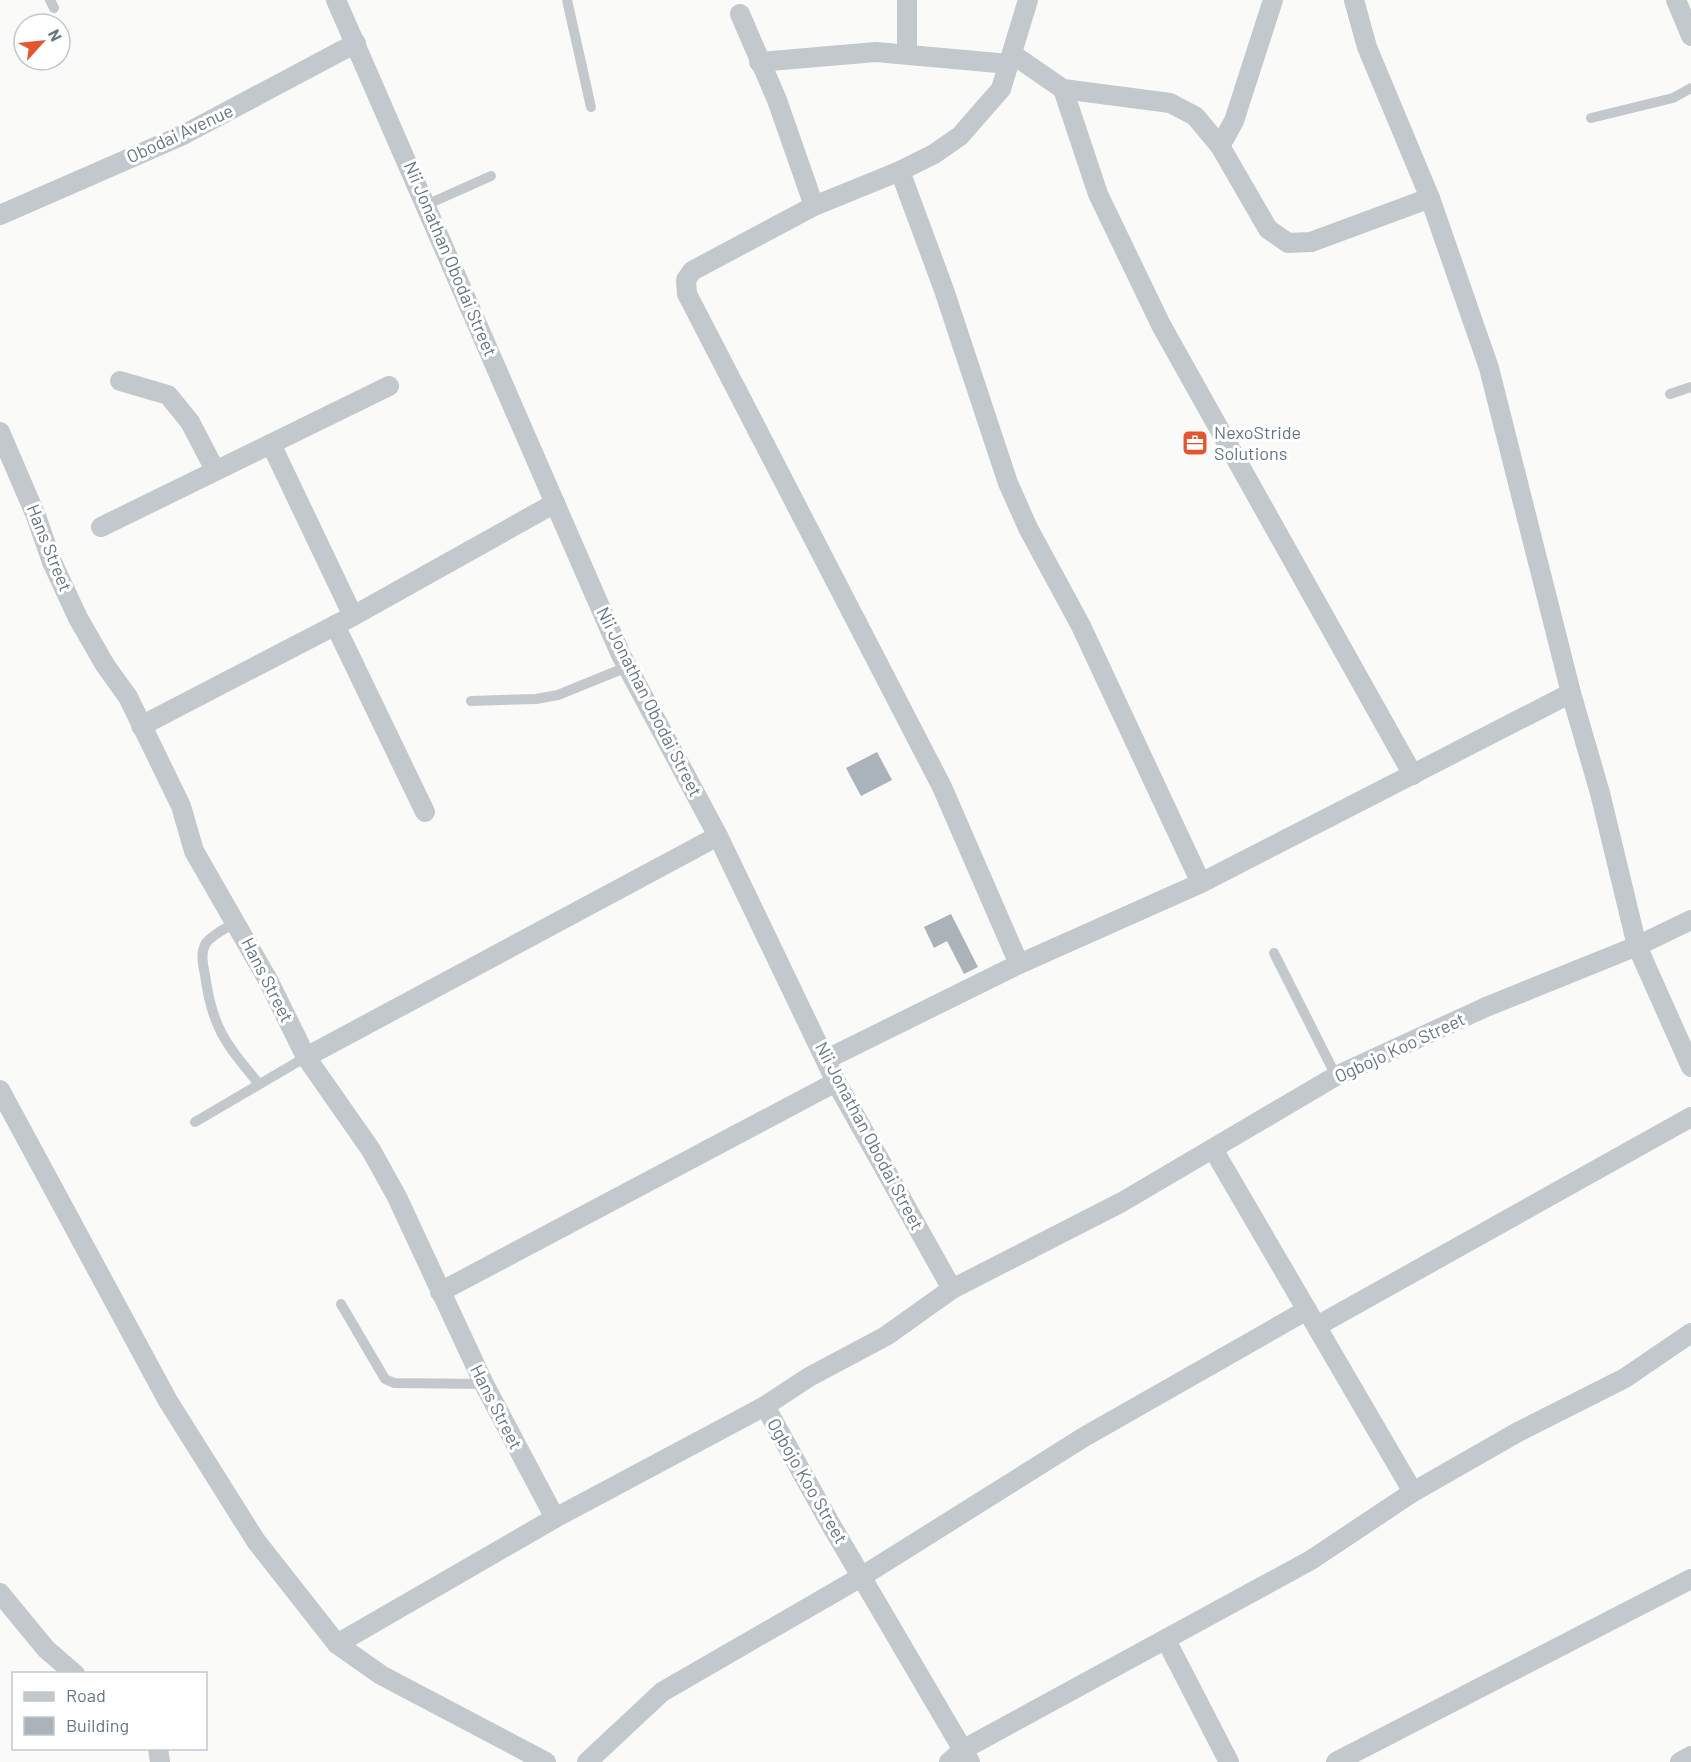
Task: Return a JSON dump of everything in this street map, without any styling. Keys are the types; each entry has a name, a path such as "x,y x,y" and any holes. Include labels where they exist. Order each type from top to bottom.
{"street":[{"name":"Nii Jonathan Obodai Street","path":"336,0 627,667 718,836 827,1059 836,1082 952,1289"},
{"path":"907,0 907,53"},
{"path":"1019,964 942,787 687,294 686,280 692,271 814,206 900,171 934,154 960,136 1001,89 1028,0"},
{"path":"1220,146 1234,121 1273,0"},
{"path":"1354,0 1367,47 1430,198 1489,368 1571,693 1600,793 1637,946 1691,1067"},
{"path":"1676,0 1691,36"},
{"path":"740,14 777,100 814,206"},
{"name":"Obodai Avenue","path":"0,215 183,135 356,43"},
{"path":"759,62 876,52 1010,59 1063,89 1170,103 1195,116 1220,146 1268,229 1288,243 1311,242 1350,230 1430,198"},
{"path":"1063,89 1098,194 1161,325 1413,775"},
{"path":"900,171 945,290 1008,483 1028,528 1081,626 1201,883"},
{"path":"120,381 168,395 190,422 215,470"},
{"path":"101,527 389,386"},
{"name":"Hans Street","path":"0,432 36,516 52,562 78,618 105,665 128,697 181,806 194,851 236,922 306,1057 371,1150 397,1197 484,1384 555,1518"},
{"path":"272,444 353,616"},
{"path":"141,726 353,616 555,503"},
{"path":"336,625 425,812"},
{"path":"827,1059 1019,964 1201,883 1571,693"},
{"path":"306,1057 718,836"},
{"name":"Ogbojo Koo Street","path":"961,1758 765,1406 801,1382 886,1336 952,1289 1100,1211 1122,1202 1336,1076 1486,1007 1637,946 1691,920"},
{"path":"440,1292 836,1082"},
{"path":"0,1090 168,1401 256,1541 337,1644 381,1675 546,1762"},
{"path":"587,1762 662,1692 861,1577 1084,1437 1691,1117"},
{"path":"1213,1149 1413,1492"},
{"path":"961,1758 1311,1560 1413,1492 1518,1432 1625,1378 1691,1334"},
{"path":"337,1644 555,1518 765,1406"},
{"path":"1336,1762 1691,1579"},
{"path":"0,1593 46,1649 73,1672"},
{"path":"1166,1640 1229,1762"},
{"path":"1680,1762 1691,1756"}],"lane":[{"path":"567,0 591,107"},
{"path":"1591,118 1673,98 1691,88"},
{"path":"426,205 491,176"},
{"path":"1670,394 1691,387"},
{"path":"471,701 536,699 558,694 627,667"},
{"path":"236,922 206,944 202,954 206,984 216,1026 228,1047 259,1084"},
{"path":"1274,953 1336,1076"},
{"path":"195,1122 306,1057"},
{"path":"341,1304 385,1379 394,1383 484,1384"}],"building":[{"path":"877,752 892,780 861,796 846,768"},
{"path":"951,914 978,967 964,974 947,941 934,948 924,927"}],"place":[{"name":"NexoStride Solutions","path":"1195,443"}]}
